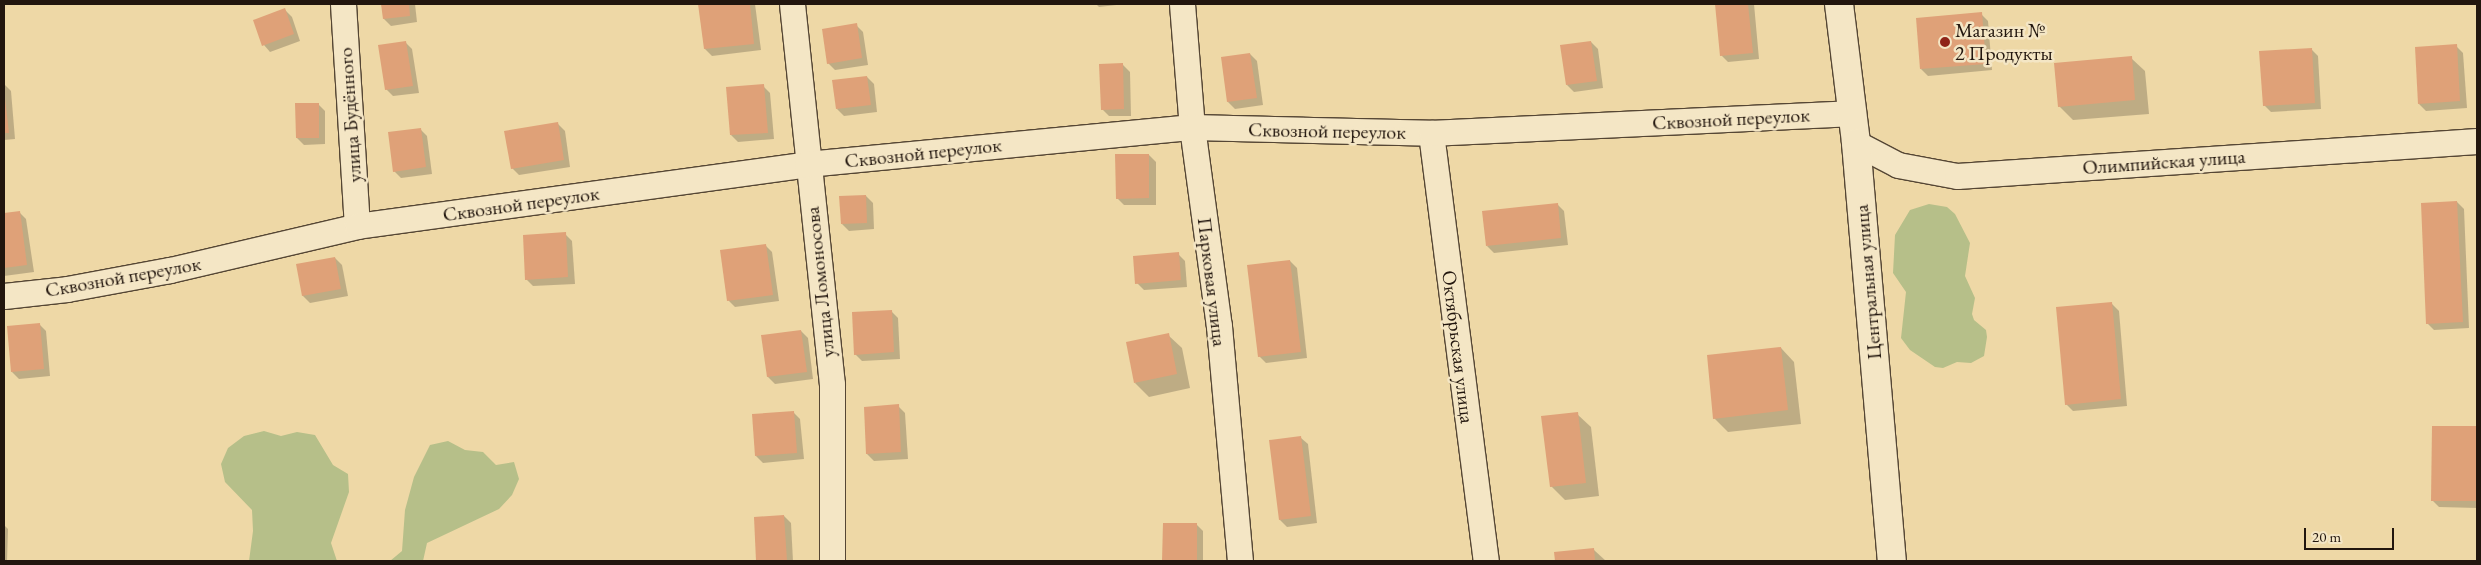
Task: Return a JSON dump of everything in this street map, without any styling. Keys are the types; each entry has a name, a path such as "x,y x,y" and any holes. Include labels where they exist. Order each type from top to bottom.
{"street":[{"name":"улица Будённого","path":"343,4 357,226"},
{"name":"улица Ломоносова","path":"792,4 807,164 832,384 832,561"},
{"name":"Парковая улица","path":"1182,4 1192,127 1219,326 1240,561"},
{"name":"Центральная улица","path":"1839,4 1856,143 1892,561"},
{"name":"Сквозной переулок","path":"4,296 68,289 170,270 357,226 807,164 1192,127 1430,133 1853,113"},
{"name":"Октябрьская улица","path":"1430,133 1486,561"},
{"name":"Олимпийская улица","path":"1856,143 1898,166 1957,176 2477,141"}],"green space":[{"path":"1929,204 1947,207 1955,214 1970,243 1965,276 1975,298 1972,314 1974,320 1986,330 1987,337 1984,356 1971,363 1957,362 1943,368 1935,367 1910,350 1901,338 1906,292 1893,273 1895,235 1910,210"},
{"path":"264,431 281,436 297,432 315,435 333,465 348,474 349,492 331,543 337,561 249,561 253,531 252,510 225,482 221,464 228,448 244,436"},
{"path":"448,441 465,450 483,452 496,465 514,462 519,479 512,495 499,509 427,543 423,561 390,561 402,551 405,510 414,477 430,445"}],"building":[{"path":"381,4 409,4 410,16 383,19"},
{"path":"698,4 750,4 754,44 704,49"},
{"path":"1715,4 1748,4 1753,53 1720,56"},
{"path":"285,8 294,34 262,46 253,20"},
{"path":"1982,12 1986,64 1920,69 1916,18"},
{"path":"857,23 862,58 827,64 822,29"},
{"path":"406,41 413,86 385,90 378,45"},
{"path":"1591,41 1597,81 1566,85 1560,45"},
{"path":"2457,44 2460,101 2418,104 2415,47"},
{"path":"2312,48 2315,103 2263,106 2259,51"},
{"path":"1250,53 1257,98 1227,102 1221,57"},
{"path":"2132,56 2135,100 2058,107 2054,63"},
{"path":"1123,63 1124,109 1101,110 1099,64"},
{"path":"867,76 871,105 836,109 832,80"},
{"path":"764,84 768,133 730,135 726,87"},
{"path":"4,90 9,133 4,133"},
{"path":"295,103 319,103 319,138 296,138"},
{"path":"558,122 564,160 511,169 504,131"},
{"path":"421,128 426,167 393,172 388,132"},
{"path":"1115,154 1149,154 1149,198 1116,199"},
{"path":"866,195 867,223 841,224 839,196"},
{"path":"2457,201 2463,322 2426,324 2421,203"},
{"path":"1558,203 1561,238 1486,246 1482,211"},
{"path":"20,211 27,265 4,268 4,213"},
{"path":"566,232 568,277 525,280 523,235"},
{"path":"766,244 773,295 727,301 720,250"},
{"path":"1179,252 1181,280 1135,284 1133,256"},
{"path":"335,257 341,289 302,296 296,264"},
{"path":"1290,260 1301,352 1258,357 1247,265"},
{"path":"2112,302 2121,399 2065,405 2056,307"},
{"path":"892,310 894,352 854,355 852,312"},
{"path":"40,323 44,369 11,372 7,326"},
{"path":"801,330 807,372 767,377 761,335"},
{"path":"1169,333 1177,374 1134,383 1126,342"},
{"path":"1781,347 1788,410 1713,419 1707,355"},
{"path":"899,404 901,452 866,454 864,407"},
{"path":"794,411 797,453 755,456 752,414"},
{"path":"1578,412 1586,483 1550,487 1541,416"},
{"path":"2432,426 2477,426 2477,501 2431,501"},
{"path":"1301,436 1311,516 1279,520 1269,440"},
{"path":"784,515 787,561 756,561 754,517"},
{"path":"1163,523 1197,523 1197,561 1162,561"},
{"path":"1594,548 1595,561 1555,561 1554,552"}],"place":[{"name":"Магазин № 2 Продукты","path":"1945,42"}]}
